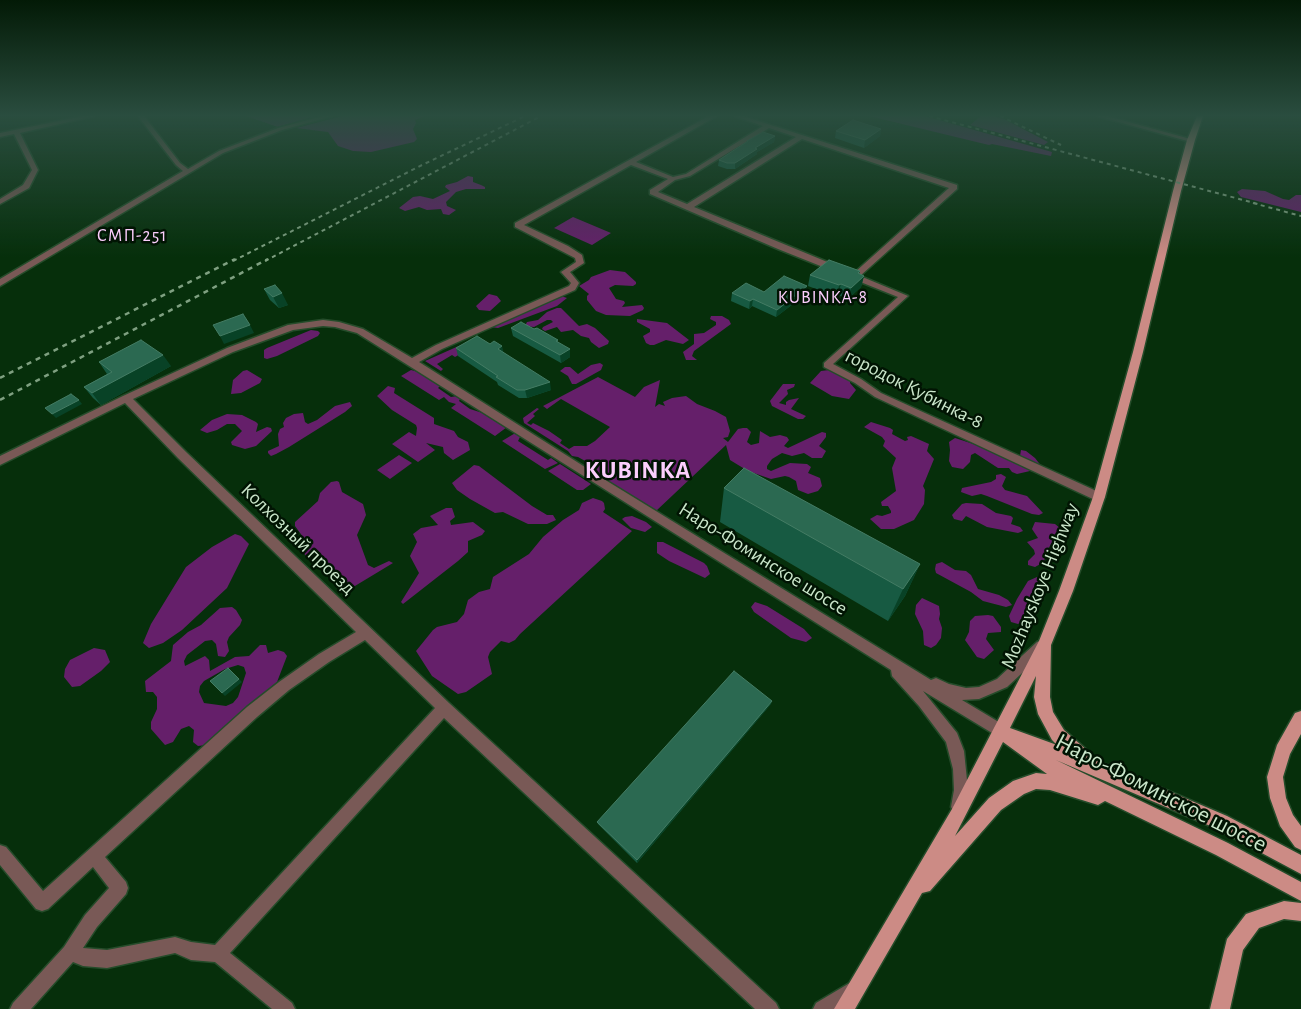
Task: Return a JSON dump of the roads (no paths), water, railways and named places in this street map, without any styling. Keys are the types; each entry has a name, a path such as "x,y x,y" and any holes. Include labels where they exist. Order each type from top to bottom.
{"main road":[{"name":"Mozhayskoye Highway","path":"844,1009 958,815 1002,732 1045,643 1066,591 1099,497 1138,352 1151,293 1185,163"},
{"path":"1045,643 1042,697 1046,714 1065,743 1080,756 1104,771"},
{"path":"1301,718 1283,751 1275,777 1278,798 1286,820 1301,841"},
{"name":"Наро-Фоминское шоссе","path":"1002,732 1104,771 1221,822 1301,865"},
{"name":"Наро-Фоминское шоссе","path":"1002,732 1053,768 1222,849 1301,892"},
{"path":"904,908 995,804 1007,794 1028,782 1050,782 1138,808"},
{"path":"1220,1009 1234,946 1253,921 1284,910 1301,912"}],"street":[{"path":"0,202 26,186 36,170 32,163"},
{"path":"177,163 187,171"},
{"path":"0,283 201,163"},
{"path":"412,362 439,347 572,288 575,283 565,272 580,263 579,257 518,225 628,163"},
{"path":"633,163 673,179 688,175 707,163"},
{"path":"688,207 759,163"},
{"path":"855,276 954,187 881,163"},
{"name":"городок Кубинка-8","path":"673,179 653,192 904,296 828,365 858,381 878,396 1099,497"},
{"name":"Наро-Фоминское шоссе","path":"126,398 230,350 291,328 323,323 336,324 360,331 1002,732"},
{"path":"0,460 126,398"},
{"name":"Колхозный проезд","path":"126,398 182,455 444,708 770,1009"},
{"path":"0,853 42,902 252,712 284,686 324,658 366,633"},
{"path":"885,660 948,690 966,694 979,693 1002,683 1045,643"},
{"path":"885,660 924,701 952,738 960,769 961,790 958,815"},
{"path":"218,954 444,708"},
{"path":"18,1009 70,953 91,921 120,888 94,856"},
{"path":"70,953 83,958 107,960 174,944 190,951 218,954 286,1009"},
{"path":"822,1009 859,986"}],"railway":[{"path":"233,261 426,163"},
{"path":"265,261 451,163"},
{"path":"1105,163 1258,204"},
{"path":"1253,203 1301,216"},
{"path":"0,378 235,259"},
{"path":"0,400 268,259"}],"district":[{"name":"СМП-251","path":"132,236"},
{"name":"KUBINKA-8","path":"823,298"},
{"name":"KUBINKA","path":"638,470"}]}
